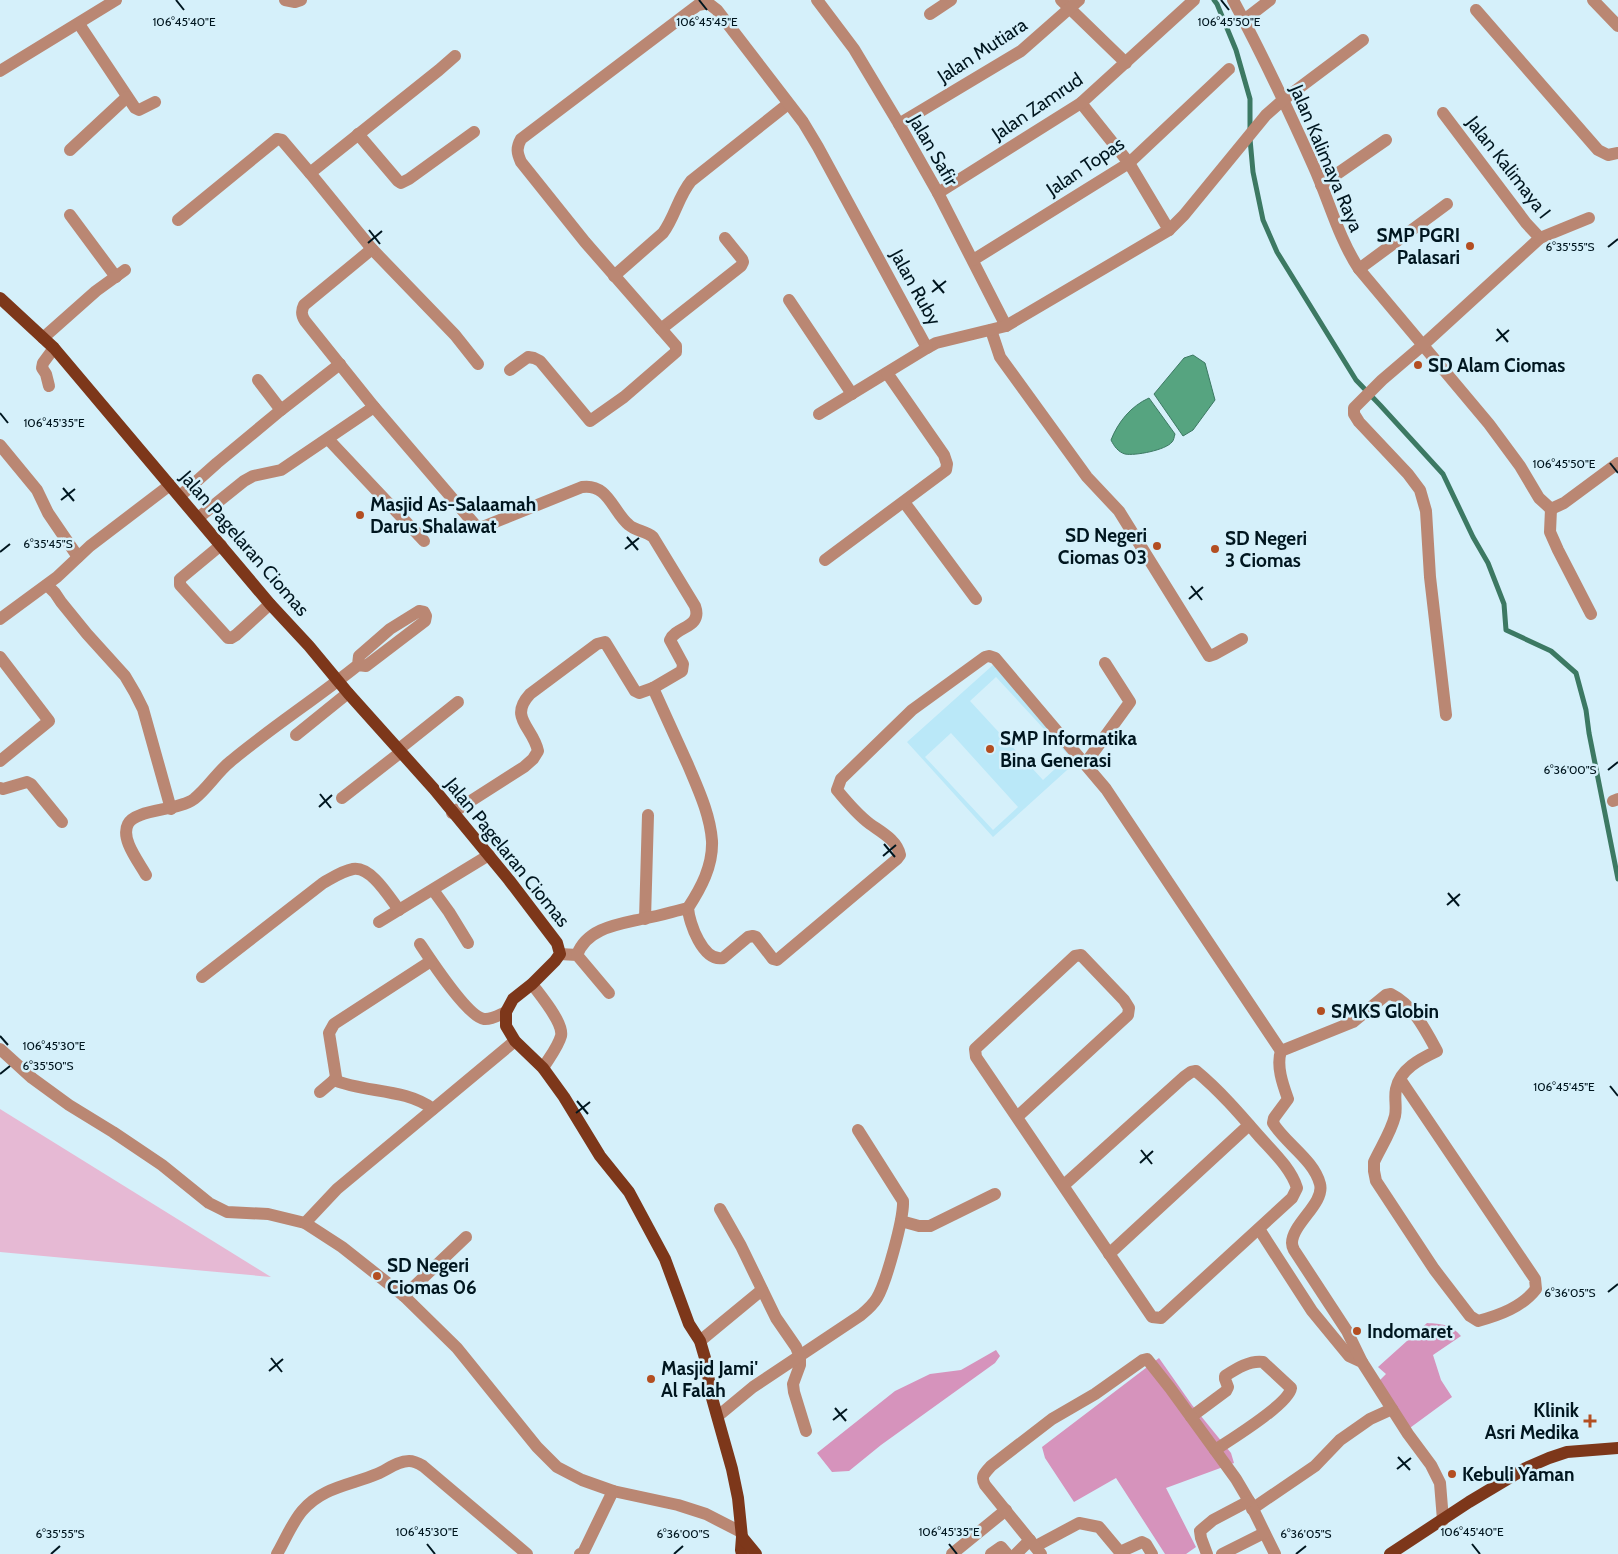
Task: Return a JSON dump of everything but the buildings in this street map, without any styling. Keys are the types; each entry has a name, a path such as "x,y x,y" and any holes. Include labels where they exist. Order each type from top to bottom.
{"main road":[{"name":"Jalan Pagelaran Ciomas","path":"2,303 54,348 270,604 339,680 348,693 400,750 489,855 558,943 560,954 555,961 532,984 513,999 506,1012"},
{"path":"506,1012 506,1026 515,1041 543,1068 564,1097 600,1156 629,1192 665,1260 689,1324 700,1341 705,1358 712,1398 738,1498 742,1554"},
{"path":"1390,1554 1502,1482 1549,1458 1567,1452 1618,1448"},
{"path":"742,1535 756,1554"}],"street":[{"path":"0,71 116,0"},
{"path":"285,0 295,2 301,0"},
{"name":"Jalan Safir","path":"817,0 854,49 899,124 938,192 1006,326"},
{"path":"930,14 951,0"},
{"name":"Jalan Zamrud","path":"938,192 1081,103 1194,0"},
{"name":"Jalan Kalimaya Raya","path":"1233,0 1283,100 1321,185 1340,237 1359,269 1488,424 1520,466 1539,498 1551,509"},
{"path":"1244,20 1270,0"},
{"path":"1593,0 1618,26"},
{"name":"Jalan Ruby","path":"614,276 521,162 517,154 517,146 521,140 698,5 708,3 717,10 812,136 928,348 946,341 1006,326 1169,230 1184,215 1266,116 1283,100 1362,40"},
{"path":"1071,3 1126,62"},
{"name":"Jalan Mutiara","path":"899,124 1021,51 1071,3"},
{"path":"1476,10 1598,150 1608,155 1618,153"},
{"path":"78,24 135,108 139,110 155,102"},
{"path":"310,173 455,56"},
{"name":"Jalan Topas","path":"973,260 1129,163 1229,69"},
{"path":"70,150 127,97"},
{"path":"1081,103 1129,163 1169,230"},
{"path":"510,370 528,357 540,361 590,421 624,397 676,352 676,346 614,276 669,225 681,195 691,181 788,104"},
{"name":"Jalan Kalimaya I","path":"1443,112 1526,223 1540,238 1424,345 1366,394 1354,408 1354,414 1420,490 1426,511 1430,577 1446,716"},
{"path":"358,134 401,183 474,132"},
{"path":"178,220 277,139 282,140 372,249 455,335 478,364"},
{"path":"1321,185 1386,140"},
{"path":"1359,269 1447,204"},
{"path":"43,338 96,291 121,274 70,215"},
{"path":"1540,238 1589,218"},
{"path":"661,329 742,266 742,260 725,238"},
{"path":"372,249 309,300 302,310 302,315 374,407 476,526 480,528 582,487 591,486 599,490 610,501 627,524 648,533 653,538 695,606 697,613 691,624 673,634 670,640 682,664 682,671 653,688 639,693 635,691 607,644 601,642 530,694 522,703 520,711 522,719 536,743 538,751 533,759 524,767 452,813"},
{"path":"789,300 852,394"},
{"path":"991,330 1000,357 1086,477 1119,511 1210,656 1242,639"},
{"path":"50,386 42,368 43,362 54,348"},
{"path":"819,414 928,348"},
{"path":"180,496 281,410 340,364"},
{"path":"825,560 946,470 947,464 944,454 887,373"},
{"path":"258,380 281,410"},
{"path":"198,518 253,476 281,470 374,407"},
{"path":"328,439 424,541"},
{"path":"0,445 36,490 48,513 78,557"},
{"path":"1591,614 1550,532 1551,509 1564,504 1618,463"},
{"path":"0,619 47,585 78,557 170,485"},
{"path":"904,502 976,599"},
{"path":"221,545 180,579 180,585 228,638 236,635 270,604"},
{"path":"47,585 125,676 135,693 143,709 171,809"},
{"path":"146,875 130,845 125,830 129,821 138,815 171,809 192,800 230,762 358,664 359,656 390,629 419,611 424,612 426,616 425,621 366,666 358,664"},
{"path":"0,657 49,721 0,761"},
{"path":"653,688 702,798 712,842 709,866 698,892 688,908 689,921 706,952 714,958 723,958 748,937 753,936 756,937 775,961 900,855 897,847 883,832 871,824 840,794 837,786 842,779 912,710 984,657 995,658 1106,789 1281,1050 1279,1058 1280,1070 1288,1099 1274,1118 1273,1123 1313,1170 1320,1182 1321,1189 1313,1206 1296,1231 1292,1242 1294,1250 1354,1343 1362,1362 1431,1466 1440,1483 1443,1520"},
{"path":"1085,764 1130,702 1105,662"},
{"path":"296,735 348,693"},
{"path":"342,798 458,702"},
{"path":"0,788 3,789 27,782 31,784 62,822"},
{"path":"645,919 648,816"},
{"path":"379,922 489,855"},
{"path":"202,976 323,883 353,869 363,870 371,875 398,910"},
{"path":"433,890 450,912 468,942"},
{"path":"577,955 580,948 593,934 610,927 688,908"},
{"path":"420,944 431,961 477,1017 491,1019 506,1012"},
{"path":"560,954 577,955 609,993"},
{"path":"1018,1117 1128,1015 1129,1008 1124,1000 1081,956 1075,956 975,1049 976,1057 1152,1317 1160,1318 1292,1198 1297,1188 1295,1180 1281,1161 1196,1071 1191,1072 1064,1185"},
{"path":"320,1092 336,1077 329,1033 334,1024 431,961"},
{"path":"532,984 552,1012 562,1034 543,1068"},
{"path":"1281,1050 1353,1022 1386,995 1391,994 1406,1003 1416,1015 1437,1051 1409,1067 1400,1079 1396,1090 1397,1106 1395,1117 1374,1162 1376,1181 1434,1269 1470,1316 1478,1321 1502,1315 1530,1297 1536,1289 1536,1279 1400,1079"},
{"path":"305,1223 337,1189 515,1041"},
{"path":"0,1049 32,1078 69,1105 162,1165 209,1203 227,1212 268,1214 305,1223 342,1247 404,1296 457,1348 537,1447 557,1466 582,1480 613,1491 678,1505 706,1514 742,1535"},
{"path":"334,1080 349,1086 371,1088 420,1101 433,1110"},
{"path":"1109,1254 1249,1125"},
{"path":"718,1416 753,1387 800,1357 871,1307 878,1296 904,1208 900,1193 858,1130"},
{"path":"901,1221 919,1226 930,1226 994,1194"},
{"path":"720,1209 741,1246 776,1318 796,1347 800,1357 800,1365 793,1384 806,1431"},
{"path":"1259,1229 1312,1310 1350,1356 1362,1362"},
{"path":"404,1296 466,1237"},
{"path":"700,1341 762,1290"},
{"path":"1036,1547 985,1485 982,1476 991,1466 1052,1419 1147,1359 1215,1450 1251,1505 1275,1554"},
{"path":"1190,1417 1228,1389 1225,1376 1241,1366 1263,1362 1291,1388 1287,1396 1268,1414 1215,1450"},
{"path":"1207,1554 1200,1531 1213,1520 1251,1505 1315,1466 1340,1440 1370,1419 1392,1409"},
{"path":"278,1554 301,1511 313,1500 327,1491 410,1461 423,1466 527,1554"},
{"path":"583,1554 613,1491"},
{"path":"952,1554 1006,1510"},
{"path":"1016,1554 1036,1547 1078,1523 1100,1527 1120,1552 1142,1542 1146,1544 1152,1554"},
{"path":"1222,1554 1264,1533"},
{"path":"991,1554 1001,1548 1007,1554"}],"shaded area":[{"path":"1193,355 1205,363 1215,400 1193,430 1183,436 1154,394 1184,358"},
{"path":"1149,398 1175,434 1173,440 1164,448 1150,452 1125,454 1116,449 1111,440 1114,433 1121,421 1136,405"},
{"name":"SMP Informatika Bina Generasi","path":"993,665 1077,761 993,837 907,742","holes":["996,677 1069,756 1043,780 970,701","951,733 1018,807 993,830 925,757"]},
{"path":"0,1109 271,1277 0,1252"},
{"path":"1427,1323 1450,1327 1461,1336 1433,1355 1441,1380 1452,1397 1403,1433 1374,1386 1386,1374 1378,1367"},
{"path":"996,1350 1000,1356 995,1363 881,1445 849,1471 832,1472 817,1453 895,1391 930,1374 961,1370"},
{"path":"1159,1358 1192,1405 1231,1453 1234,1463 1166,1488 1196,1547 1186,1554 1165,1554 1116,1478 1074,1502 1045,1458 1042,1447"}],"waterway":[{"path":"1214,0 1236,50 1250,99 1250,131"},
{"path":"1250,139 1253,172 1263,220 1277,252 1356,380 1443,474 1473,537 1488,563 1504,604 1506,630 1551,651 1576,673 1586,710 1618,879"}],"place":[{"name":"SMP PGRI Palasari","path":"1470,246"},
{"name":"SD Alam Ciomas","path":"1418,365"},
{"name":"Masjid As-Salaamah Darus Shalawat","path":"360,515"},
{"name":"SD Negeri Ciomas 03","path":"1157,546"},
{"name":"SD Negeri 3 Ciomas","path":"1215,549"},
{"name":"SMP Informatika Bina Generasi","path":"990,749"},
{"name":"SMKS Globin","path":"1321,1011"},
{"name":"SD Negeri Ciomas 06","path":"377,1276"},
{"name":"Indomaret","path":"1357,1331"},
{"name":"Masjid Jami' Al Falah","path":"651,1379"},
{"name":"Klinik Asri Medika","path":"1590,1421"},
{"name":"Kebuli Yaman","path":"1452,1474"}]}
